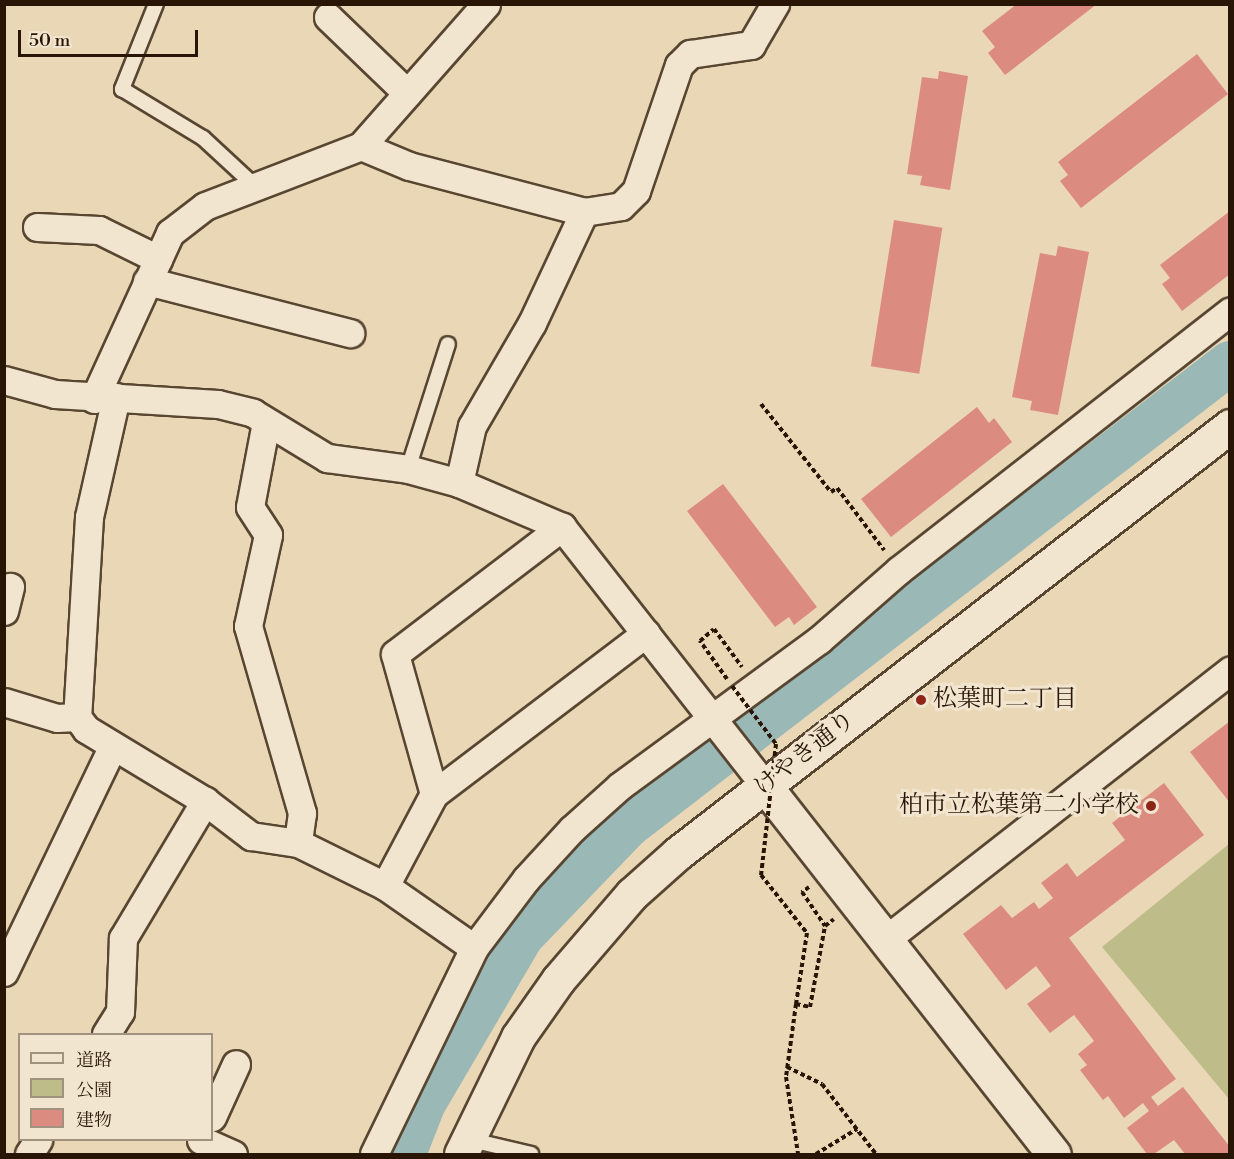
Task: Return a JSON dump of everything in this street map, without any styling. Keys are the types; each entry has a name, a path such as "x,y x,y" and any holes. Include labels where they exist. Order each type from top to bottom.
{"street":[{"path":"474,948 384,886 298,843 251,836 205,801 86,729 77,717 89,517 105,398 153,270 170,233 205,206 361,146 486,4"},
{"path":"361,146 409,166 584,212 621,206 636,191 684,59 704,50 751,45 774,4"},
{"path":"328,17 407,93"},
{"path":"459,483 472,426 532,323 584,212"},
{"path":"37,227 99,230 153,270 350,333"},
{"path":"374,1155 474,948 526,879 572,829 620,786 716,726 900,570 1230,311"},
{"path":"5,381 105,398 218,404 253,413 327,458 408,469 459,483 562,527 1054,1155"},
{"path":"266,422 250,507 268,535 248,626 302,813 298,843"},
{"name":"けやき通り","path":"464,1147 518,1037 596,933 757,776 1228,431"},
{"path":"434,794 395,654 562,527"},
{"path":"384,886 434,794 646,633"},
{"path":"885,940 1230,670"},
{"path":"4,702 57,718 77,717"},
{"path":"4,972 113,746"},
{"path":"107,1033 120,1012 123,938 205,801"},
{"path":"213,1116 236,1064"},
{"path":"29,1155 37,1141"},
{"path":"203,1141 232,1155"}],"lane":[{"path":"156,4 122,89 202,138 256,188"},
{"path":"408,469 448,344"},
{"path":"464,1147 531,1155"}],"path":[{"path":"761,404 831,492 837,488 900,570"},
{"path":"732,686 776,744 761,875 807,933 787,1067 798,1155"},
{"path":"815,881 802,892 825,927"},
{"path":"796,1004 810,1007 825,927 841,914"},
{"path":"787,1067 822,1084 876,1155"},
{"path":"816,1155 857,1129"}],"green space":[{"path":"1229,844 1229,1099 1102,947"}],"building":[{"path":"1017,4 1097,4 1005,75 988,53 995,47 982,31"},
{"path":"1197,54 1228,94 1081,208 1060,181 1068,175 1058,162"},
{"path":"939,71 968,76 950,190 920,185 922,176 907,174 922,77 938,79"},
{"path":"1230,211 1230,274 1182,311 1162,284 1170,278 1160,265"},
{"path":"894,220 942,228 919,374 871,366"},
{"path":"1058,246 1089,252 1058,415 1030,410 1032,401 1012,397 1040,253 1056,256"},
{"path":"977,407 989,423 994,418 1012,442 891,537 861,499"},
{"path":"723,484 817,607 794,625 789,617 775,627 687,511"},
{"path":"1230,721 1230,803 1190,752"},
{"path":"1164,783 1204,835 1069,938 1176,1079 1151,1097 1158,1106 1183,1087 1230,1147 1230,1154 1185,1154 1174,1140 1154,1154 1147,1154 1127,1128 1149,1111 1143,1103 1124,1118 1108,1096 1103,1100 1080,1070 1087,1065 1078,1054 1094,1041 1074,1015 1050,1033 1027,1004 1051,986 1036,966 1006,990 963,934 1001,905 1012,918 1034,902 1039,909 1053,898 1041,883 1067,863 1077,877 1125,840 1112,823"}],"waterway":[{"path":"404,1154 424,1103 522,936 629,825 1230,363"}],"place":[{"name":"松葉町二丁目","path":"921,700"},
{"name":"柏市立松葉第二小学校","path":"1151,806"}]}
